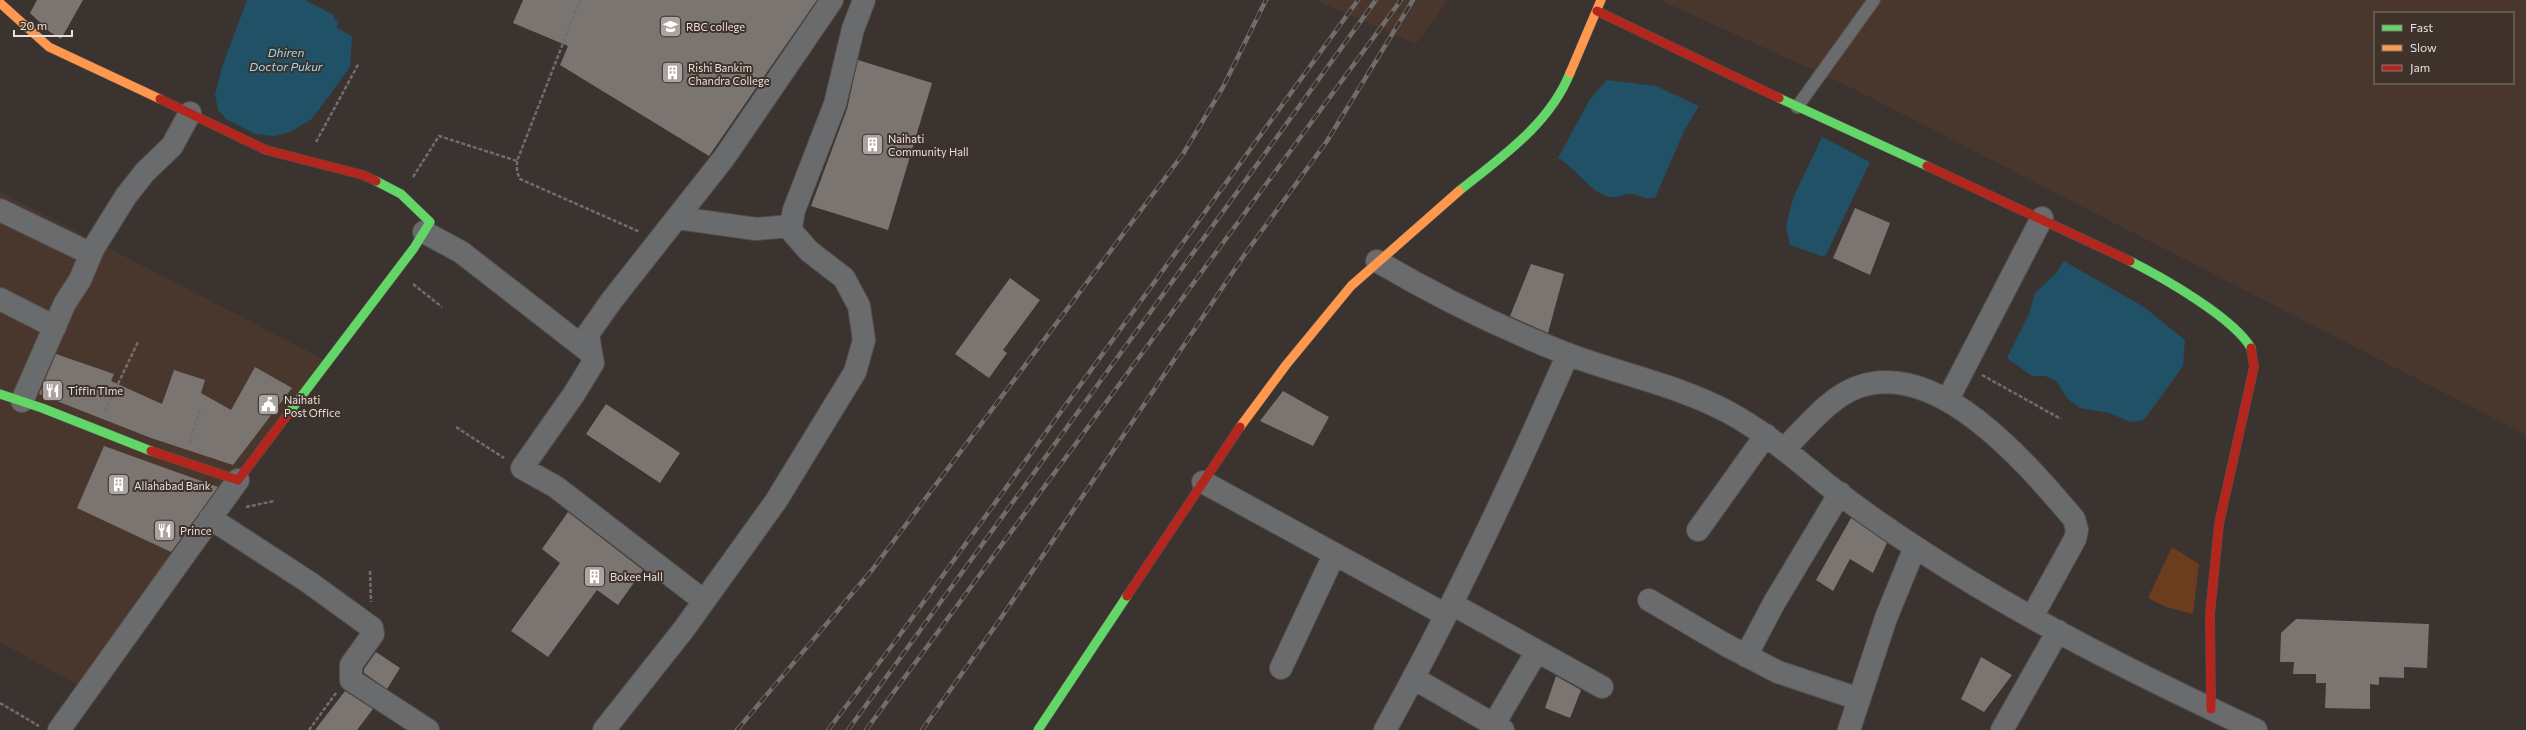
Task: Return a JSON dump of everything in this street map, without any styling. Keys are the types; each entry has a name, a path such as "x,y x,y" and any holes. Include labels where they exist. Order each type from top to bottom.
{"street":[{"path":"704,601 556,487 516,465 574,394 593,363 588,334 724,158 832,0"},
{"path":"604,730 704,601 776,502 855,372 864,340 859,306 844,278 809,251 793,232 791,226 794,210 836,104 853,29 864,0"},
{"path":"1038,730 1236,432 1286,365 1351,286 1377,261 1526,137 1547,113 1566,84 1602,0"},
{"path":"0,3 13,11 40,42 49,47 266,150 363,175 401,194 430,222 396,272 51,729"},
{"path":"1597,11 1797,107 2042,218 2136,264 2221,316 2244,336 2253,352 2254,367 2252,383 2219,524 2210,614 2211,709"},
{"path":"22,401 91,254 126,196 146,172 172,146 190,113"},
{"path":"0,210 91,254"},
{"path":"678,218 756,229 791,226"},
{"path":"1948,399 2042,218"},
{"path":"424,232 461,252 591,353"},
{"path":"1377,261 1456,306 1568,354 1691,396 1726,411 1766,435 1840,493 1915,547 2032,617 2251,729"},
{"path":"0,299 56,327"},
{"path":"1385,730 1415,679 1511,483 1568,354"},
{"path":"1784,449 1836,398 1857,387 1878,382 1896,382 1948,399 2004,444 2074,519 2077,530 2076,539 2032,617"},
{"path":"0,394 22,401 95,431 238,480"},
{"path":"1698,530 1766,435"},
{"path":"1203,482 1334,554 1537,651 1602,687"},
{"path":"1746,656 1774,603 1840,493"},
{"path":"210,518 310,583 372,628 373,634 351,665 351,680 428,730"},
{"path":"1849,730 1886,618 1915,547"},
{"path":"1281,668 1334,554"},
{"path":"1649,600 1746,656 1796,679 1859,699"},
{"path":"2002,730 2058,630"},
{"path":"1415,679 1498,727 1537,651"}],"lane":[{"path":"1797,107 1874,0"}],"path":[{"path":"580,0 518,161 517,172 520,179 659,241"},
{"path":"306,160 359,63"},
{"path":"401,194 439,136 518,161"},
{"path":"396,272 442,307"},
{"path":"95,431 138,342"},
{"path":"1966,366 2061,418"},
{"path":"183,461 201,407"},
{"path":"456,427 516,465"},
{"path":"309,730 351,672"},
{"path":"0,703 51,729"}],"shaded area":[{"path":"1315,0 1448,0 1416,44"},
{"path":"1659,0 2526,0 2526,435 1850,87"},
{"path":"0,192 325,360 85,689 0,642"},
{"path":"2172,547 2199,564 2193,614 2166,607 2148,598"}],"water":[{"name":"Dhiren Doctor Pukur","path":"247,0 305,0 334,15 334,19 338,21 337,28 352,36 350,67 312,119 290,132 274,136 255,134 226,119 218,110 215,95 222,67"},
{"path":"1607,80 1656,86 1699,106 1685,129 1655,198 1631,194 1612,197 1603,195 1596,191 1571,167 1558,158 1590,99"},
{"path":"1822,137 1870,162 1826,255 1821,256 1790,245 1786,226 1793,198"},
{"path":"2064,261 2144,307 2185,340 2183,366 2144,420 2130,422 2109,413 2080,408 2068,399 2056,381 2045,376 2032,376 2007,358 2029,314 2035,293 2056,273"}],"building":[{"path":"37,0 83,0 61,39 50,32 30,13"},
{"name":"Rishi Bankim Chandra College","path":"523,0 817,0 709,156 560,65 568,46 513,23"},
{"name":"Naihati Community Hall","path":"858,60 932,83 888,230 811,206 847,109"},
{"path":"1855,208 1890,223 1870,275 1833,258"},
{"path":"1531,264 1564,274 1548,333 1510,316"},
{"path":"1010,278 1040,300 1003,350 1007,353 989,378 955,354"},
{"path":"56,354 114,374 111,381 162,404 174,370 205,380 201,393 231,410 255,367 292,388 233,465 151,438 39,394"},
{"path":"1283,391 1329,417 1313,446 1260,421"},
{"path":"606,404 680,453 660,483 586,434"},
{"path":"104,446 218,487 171,552 77,508"},
{"name":"Bokee Hall","path":"568,512 643,570 618,605 597,590 548,657 511,631 560,563 542,549"},
{"path":"1851,518 1887,543 1873,573 1850,559 1833,591 1816,580"},
{"path":"2296,619 2429,624 2427,668 2404,667 2404,678 2379,677 2379,685 2370,684 2370,709 2325,708 2326,683 2316,683 2316,674 2293,674 2294,662 2280,662 2281,633"},
{"path":"376,652 400,668 387,689 364,673 364,669"},
{"path":"1981,657 2012,675 1984,712 1961,699"},
{"path":"1556,676 1581,690 1570,718 1545,708"},
{"path":"345,691 373,709 357,730 315,730"}],"railway":[{"path":"737,730 872,570 1183,154 1223,87 1266,0"},
{"path":"828,730 894,643 1358,0"},
{"path":"848,730 1376,0"},
{"path":"866,730 1401,0"},
{"path":"922,730 1001,618 1245,254 1327,141 1413,0"}],"traffic: fast":[{"path":"1459,191 1507,152 1537,124 1550,109 1561,92 1570,73"},
{"path":"1779,98 1927,166"},
{"path":"288,414 414,248 430,222 401,194 376,181"},
{"path":"2130,261 2196,299 2229,324 2242,336 2251,348"},
{"path":"0,394 42,408 151,451"},
{"path":"1038,730 1127,596"}],"traffic: slow":[{"path":"1570,73 1601,0"},
{"path":"0,3 49,47 160,99"},
{"path":"1240,427 1286,365 1351,286 1459,191"}],"traffic: jam":[{"path":"1597,11 1779,98"},
{"path":"160,99 266,150 363,175 376,181"},
{"path":"1927,166 2130,261"},
{"path":"2211,709 2210,614 2219,524 2254,367 2251,348"},
{"path":"151,451 238,480 288,414"},
{"path":"1127,596 1240,427"}],"place":[{"name":"RBC college","path":"671,26"},
{"name":"Rishi Bankim Chandra College","path":"672,73"},
{"name":"Naihati Community Hall","path":"872,144"},
{"name":"Tiffin TIme","path":"53,390"},
{"name":"Naihati Post Office","path":"269,405"},
{"name":"Allahabad Bank","path":"118,485"},
{"name":"Prince","path":"165,530"},
{"name":"Bokee Hall","path":"595,576"}]}
